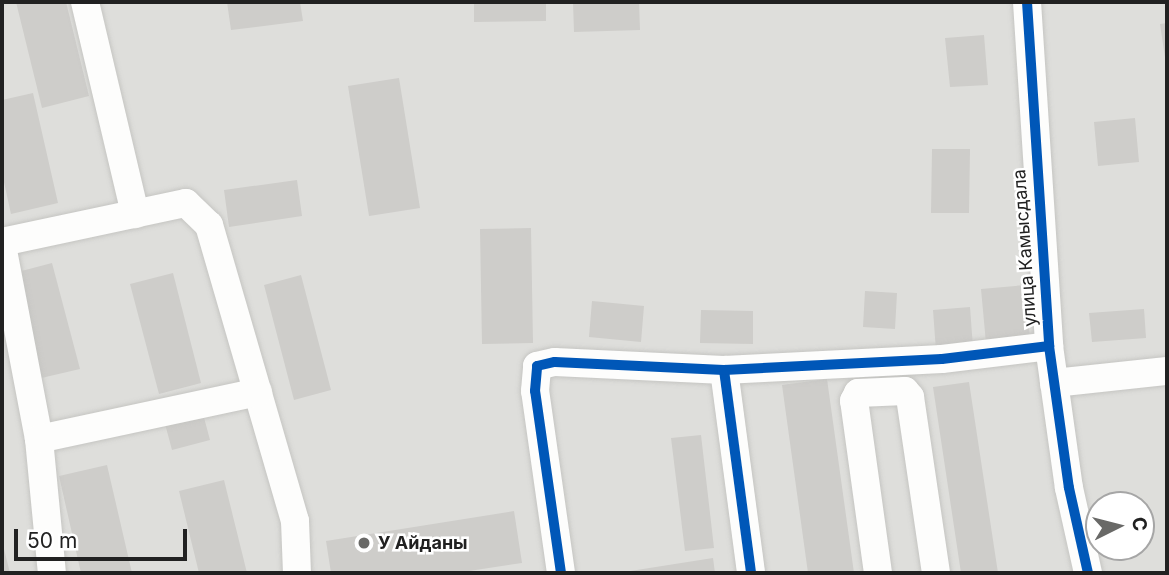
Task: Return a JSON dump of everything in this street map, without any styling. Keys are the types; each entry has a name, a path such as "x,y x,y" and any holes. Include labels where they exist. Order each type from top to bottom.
{"street":[{"path":"85,2 135,214"},
{"name":"улица Камысдала","path":"1027,2 1049,346 1069,488 1088,573"},
{"path":"52,573 39,439 2,243 186,204 209,225 295,522 297,573"},
{"path":"561,573 535,391 537,366 555,362 724,370 942,359 1049,346"},
{"path":"724,370 751,573"},
{"path":"1054,383 1167,371"},
{"path":"878,573 854,401 858,393 905,391 910,397 936,573"},
{"path":"39,439 258,392"}],"shaded area":[{"path":"2,2 1167,2 1167,573 2,573"}],"building":[{"path":"16,2 66,2 89,96 42,108"},
{"path":"227,2 300,2 303,21 231,30"},
{"path":"474,2 546,2 546,21 474,22"},
{"path":"573,2 639,2 640,30 574,32"},
{"path":"1167,23 1167,64 1166,64 1160,24"},
{"path":"984,35 988,85 950,87 945,38"},
{"path":"399,78 420,208 369,216 348,86"},
{"path":"33,93 58,203 11,214 2,173 2,100"},
{"path":"1135,118 1139,162 1098,166 1094,122"},
{"path":"932,149 970,149 969,213 931,213"},
{"path":"297,180 302,216 229,227 224,190"},
{"path":"531,228 533,343 482,344 480,229"},
{"path":"52,263 80,369 37,379 10,274"},
{"path":"173,273 201,383 159,394 130,284"},
{"path":"301,275 331,390 294,400 264,285"},
{"path":"1025,285 1030,339 986,343 981,289"},
{"path":"865,291 897,293 895,329 863,327"},
{"path":"592,301 644,306 641,342 589,337"},
{"path":"970,307 973,348 936,351 933,310"},
{"path":"1144,309 1146,338 1092,342 1089,313"},
{"path":"701,310 753,311 753,344 700,343"},
{"path":"827,379 854,573 808,573 782,385"},
{"path":"969,382 998,573 961,573 933,387"},
{"path":"202,410 210,440 172,450 164,420"},
{"path":"701,435 714,548 685,551 671,438"},
{"path":"107,465 132,573 81,573 59,476"},
{"path":"224,480 247,573 199,573 179,491"},
{"path":"514,511 522,563 456,573 331,573 326,541"},
{"path":"3,545 10,573 2,573"},
{"path":"713,558 715,573 624,573 624,572"}],"cycle path":[{"path":"1027,2 1049,346 1069,488 1088,573"},
{"path":"561,573 535,391 537,366 555,362 724,370 942,359 1049,346"},
{"path":"724,370 751,573"}],"place":[{"name":"У Айданы","path":"364,543"}]}
